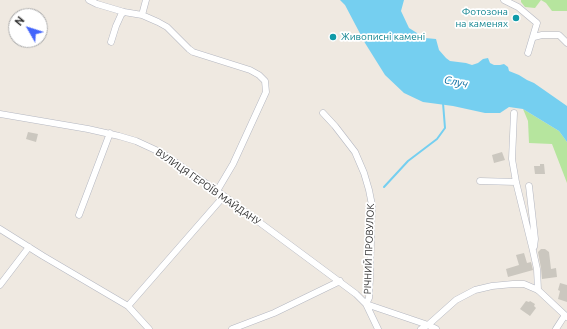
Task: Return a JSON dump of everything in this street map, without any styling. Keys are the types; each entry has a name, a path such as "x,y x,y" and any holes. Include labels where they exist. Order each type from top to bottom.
{"street":[{"path":"89,0 124,12 142,15 158,22 167,27 194,52 250,70 259,75 265,81 266,92 233,164 217,191"},
{"path":"142,15 146,0"},
{"path":"504,0 518,7 538,23 528,53"},
{"path":"111,42 116,26 124,12"},
{"path":"534,36 560,35 567,43"},
{"name":"РІЧНИЙ ПРОВУЛОК","path":"322,112 355,152 369,190 372,205 369,298 366,304"},
{"path":"514,113 512,159 537,269 538,290"},
{"name":"ВУЛИЦЯ ГЕРОЇВ МАЙДАНУ","path":"0,114 88,129 136,140 162,153 224,196 356,294 366,304 378,329"},
{"path":"79,215 110,134"},
{"path":"480,181 516,182"},
{"path":"529,186 535,239 533,251"},
{"path":"128,306 224,196"},
{"path":"0,228 43,256 128,306 149,329"},
{"path":"0,285 29,247"},
{"path":"232,329 274,313 340,281"},
{"path":"421,329 428,325 456,300 475,290 492,286 524,284 538,290 566,316 556,329"},
{"path":"366,304 436,329"}],"green space":[{"path":"521,0 541,0 535,8 525,7"},
{"path":"541,0 567,0 567,11 552,11 546,3"},
{"path":"523,109 559,131 567,142 567,183 552,144 529,143 528,121"}],"water":[{"name":"Случ","path":"340,0 404,0 401,11 409,28 425,38 436,39 439,50 450,61 472,65 488,58 490,63 494,65 504,64 508,67 509,71 534,83 567,106 567,142 559,131 523,109 509,107 500,113 485,113 453,106 423,102 404,93 385,75 365,43 345,5"}],"building":[{"path":"28,132 38,134 36,142 26,139"},
{"path":"502,152 505,160 494,163 492,155"},
{"path":"540,164 544,164 545,174 535,174 534,166 540,166"},
{"path":"541,249 545,249 549,252 551,269 556,268 557,277 542,279 538,252"},
{"path":"524,253 527,263 531,262 533,270 508,277 506,269 519,265 516,255"},
{"path":"560,283 567,285 567,302 558,299"},
{"path":"526,301 530,301 535,304 534,306 536,308 530,316 520,309"}],"waterway":[{"path":"384,187 408,161 437,139 445,128 443,103"}],"place":[{"name":"Фотозона на каменях","path":"516,18"},
{"name":"Живописні камені","path":"333,37"}]}
